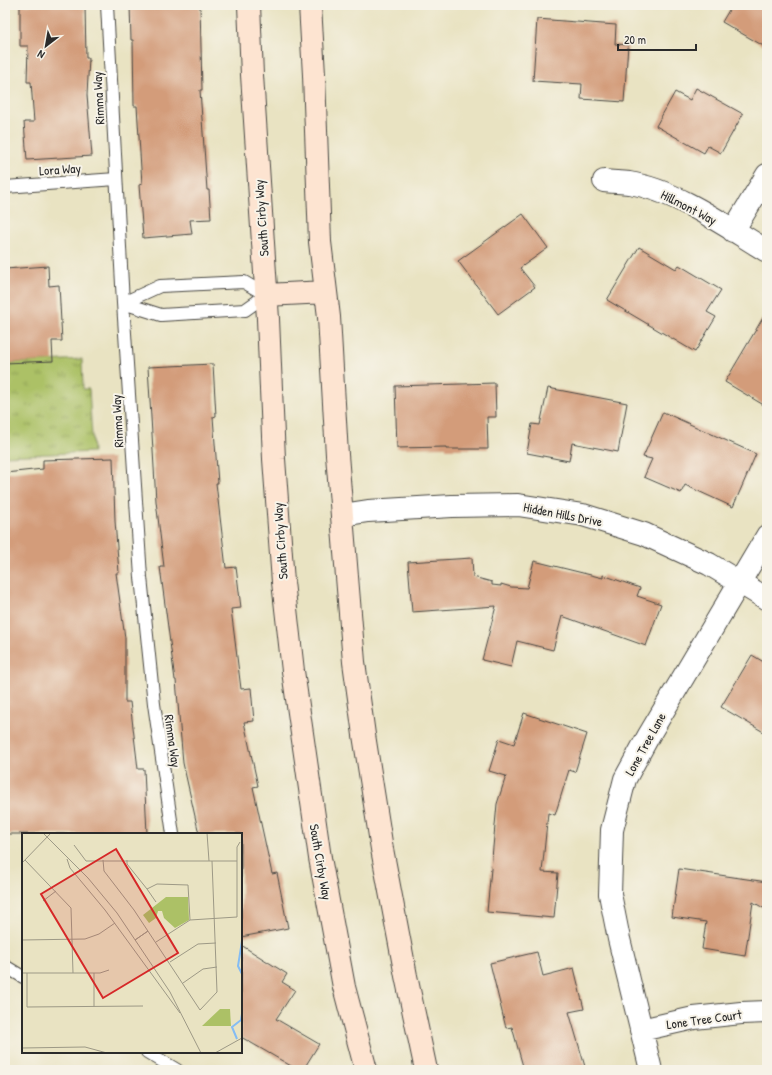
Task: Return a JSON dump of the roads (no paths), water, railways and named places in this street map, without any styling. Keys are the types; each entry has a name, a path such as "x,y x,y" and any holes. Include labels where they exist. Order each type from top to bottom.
{"main road":[{"name":"South Cirby Way","path":"249,5 274,459 294,679 319,850 337,949 344,987 366,1070"},
{"path":"310,5 320,242 326,292 354,662 382,849 406,976 426,1070"},
{"path":"266,295 326,292"}],"street":[{"path":"733,231 767,175"},
{"name":"Hillmont Way","path":"604,181 630,183 657,191 689,205 767,251"},
{"name":"Hidden Hills Drive","path":"342,515 452,506 518,505 583,515 644,534 709,564 767,599"},
{"name":"Lone Tree Lane","path":"651,1070 618,939 610,894 612,830 625,779 649,735 767,536"},
{"name":"Lone Tree Court","path":"641,1030 694,1018 767,1012"}],"lane":[{"name":"Rimma Way","path":"107,5 137,528 155,711 173,833"},
{"name":"Lora Way","path":"5,187 116,179"},
{"path":"244,282 266,295 245,310 161,315 124,303 160,286 244,282"},
{"path":"5,966 22,976"},
{"path":"149,1053 177,1070"}]}
